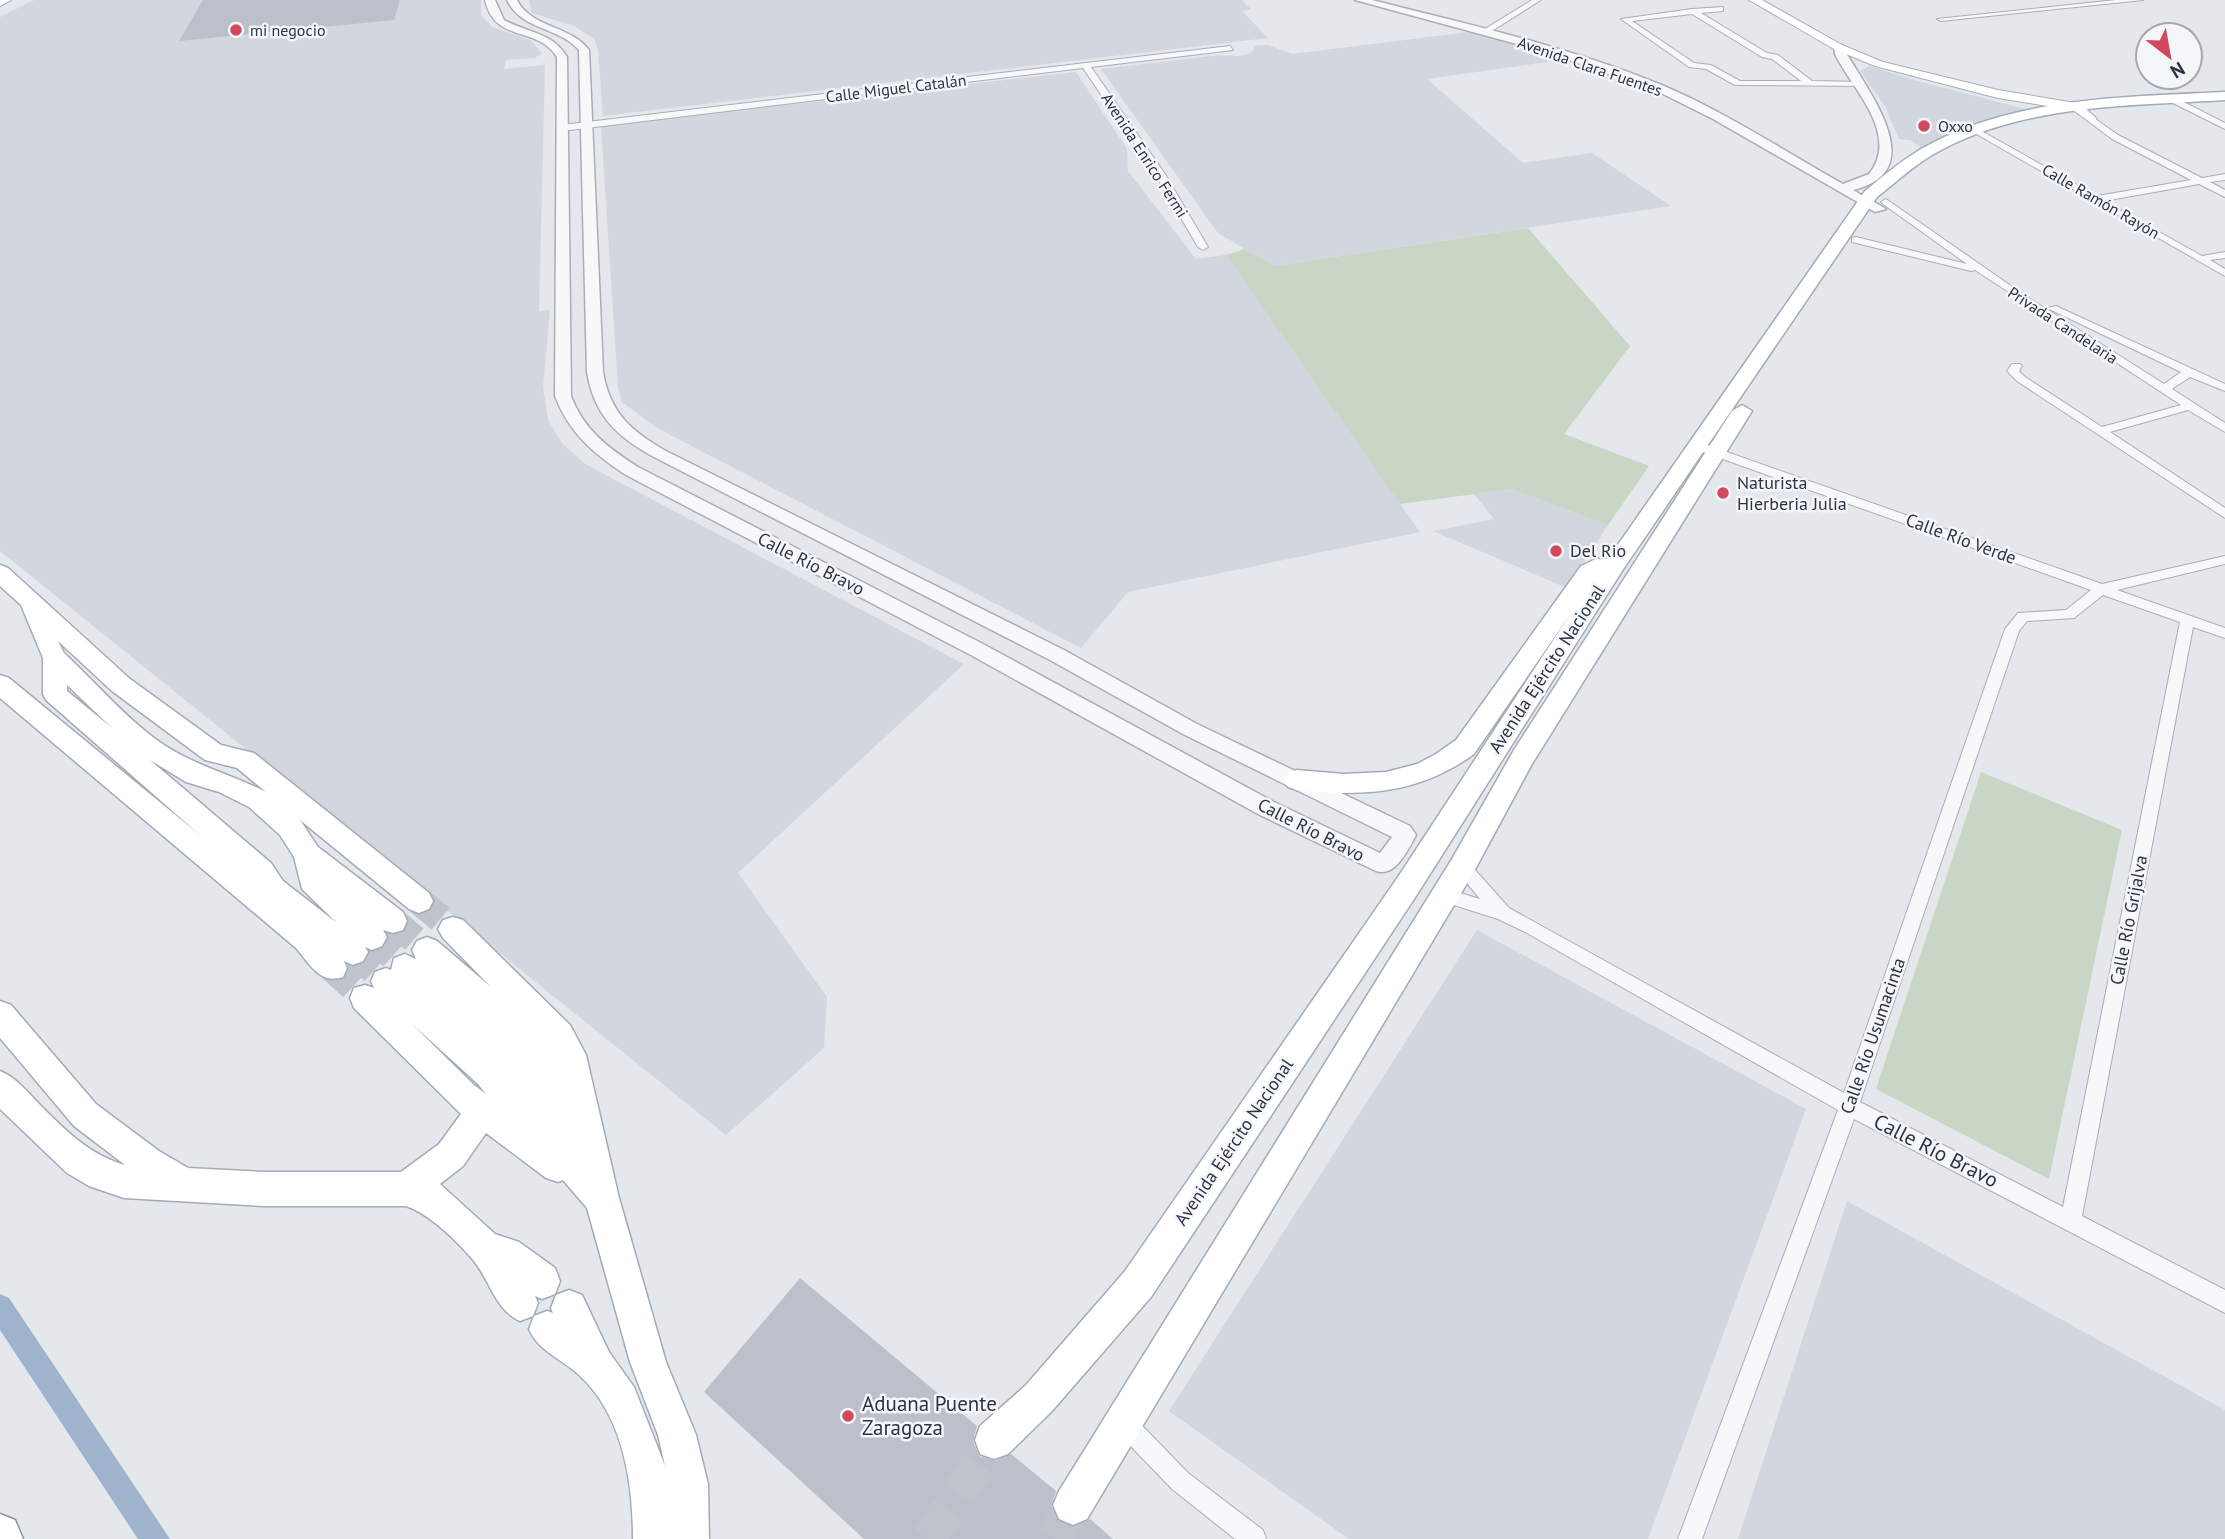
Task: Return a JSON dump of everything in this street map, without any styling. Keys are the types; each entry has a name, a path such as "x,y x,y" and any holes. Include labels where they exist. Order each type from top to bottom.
{"main road":[{"path":"0,3 6,0"},
{"path":"1754,0 1826,41 1879,64 1937,81 2077,107 2091,119"},
{"name":"Avenida Ejército Nacional","path":"1073,1506 1462,867 1522,757 1707,449 1877,202 1921,155 1975,131 2077,107 2225,96"},
{"path":"1950,158 1993,140 2037,127 2225,104"},
{"name":"Avenida Ejército Nacional","path":"995,1440 1064,1371 1138,1284 1408,885 1614,566 1707,449 1856,240 1877,202 1928,170"},
{"path":"1297,780 1355,787 1418,776 1451,760 1465,747 1589,571 1596,566 1614,566"},
{"path":"0,573 121,685 214,753 245,760 419,901"},
{"path":"32,604 38,624 55,658 145,745 195,775 227,784 258,800 290,827 310,868 362,944"},
{"path":"55,658 55,694"},
{"path":"3,686 55,694 261,871 268,883 362,944"},
{"path":"3,686 306,939 362,944"},
{"path":"1444,895 1438,888 1437,879 1495,778 1516,715"},
{"path":"268,883 310,868"},
{"path":"453,929 559,1035 570,1055 602,1199 648,1362 677,1434 688,1484 689,1539"},
{"path":"396,974 602,1199"},
{"path":"396,974 537,1046 551,1065 602,1199"},
{"path":"396,974 463,1096 602,1199"},
{"path":"0,1015 85,1115 147,1162 184,1184"},
{"path":"0,1086 64,1152 86,1167 128,1185 151,1188 184,1184 264,1189 406,1189 430,1197 486,1249 508,1254 531,1292"},
{"path":"406,1189 451,1155 482,1111"},
{"path":"558,1319 596,1365 621,1402 645,1461 653,1539"}],"street":[{"name":"Calle Río Bravo","path":"490,0 493,16 498,22 547,41 561,54 563,396 567,409 589,443 632,471 976,649 1266,808 1384,865 1405,835 1402,832 1190,729 1003,627 660,454 624,432 610,418 598,397 582,46 564,32 522,15 512,0"},
{"name":"Avenida Clara Fuentes","path":"1360,0 1572,57 1660,89 1738,127 1842,188 1877,202"},
{"name":"Avenida Clara Fuentes","path":"1405,0 1577,46 1671,81 1731,110 1877,202"},
{"path":"1484,32 1537,0"},
{"path":"2079,0 2090,5"},
{"path":"1941,19 2139,0"},
{"path":"1720,9 1624,20 1692,65 1708,67 1745,85 1808,82 1861,84"},
{"path":"1709,10 1778,52 1775,57"},
{"path":"1692,12 1765,55 1775,57 1808,82"},
{"path":"1640,18 1706,62 1708,67"},
{"path":"1838,47 1870,96 1884,154 1875,176 1877,202 1842,188"},
{"name":"Calle Miguel Catalán","path":"562,128 1230,48"},
{"name":"Avenida Enrico Fermi","path":"1085,65 1160,174 1203,247"},
{"path":"2174,100 2225,126"},
{"path":"2091,119 2115,136 2225,194"},
{"name":"Calle Ramón Rayón","path":"1975,131 2225,273"},
{"path":"2097,199 2225,177"},
{"name":"Privada Candelaria","path":"1877,202 2225,428"},
{"path":"1856,240 1980,270"},
{"path":"2200,259 2225,255"},
{"path":"562,300 592,289"},
{"path":"2020,297 2054,309 2225,388"},
{"path":"2016,366 2013,371 2021,379 2225,514"},
{"path":"2163,390 2189,372"},
{"path":"2101,431 2189,406"},
{"name":"Calle Río Verde","path":"1707,449 2225,633"},
{"path":"2101,589 2225,560"},
{"name":"Calle Río Usumacinta","path":"1690,1539 1849,1105 2012,629 2022,616 2069,615 2101,589"},
{"name":"Calle Río Grijalva","path":"2071,1220 2187,620"},
{"path":"976,649 1003,627"},
{"path":"1098,714 1121,690"},
{"name":"Calle Río Bravo","path":"1462,867 1503,913"},
{"name":"Calle Río Bravo","path":"1444,895 1503,913 1849,1105 2225,1302"},
{"path":"1124,1422 1180,1481 1254,1539"}],"shaded area":[{"path":"34,0 481,0 481,15 492,27 530,40 542,53 535,58 506,60 504,69 545,65 539,311 550,310 543,387 548,420 562,443 585,464 964,664 738,873 827,997 824,1048 726,1135 0,551 0,17"},
{"path":"529,0 1242,0 1251,9 1242,11 1268,38 603,116 598,50 594,39 574,26 532,13"},
{"path":"1469,32 1569,59 1427,79 1523,163 1592,153 1671,206 1274,266 1218,233 1101,69 1219,55 1240,56 1250,53 1255,49 1253,46 1268,45 1292,54"},
{"path":"1869,66 2025,109 1958,130 1922,148 1911,140 1899,139 1885,106 1860,71"},
{"path":"1076,72 1127,149 1128,171 1196,259 1226,255 1420,532 1128,592 1081,648 657,428 622,402 618,387 601,126"},
{"path":"1512,489 1608,525 1567,588 1433,531 1494,519 1474,494"},
{"path":"1477,930 1806,1109 1648,1539 1349,1539 1169,1411"},
{"path":"1847,1201 2225,1410 2225,1539 1738,1539"}],"green space":[{"path":"1528,228 1630,346 1564,434 1649,466 1608,525 1512,489 1400,504 1226,255 1245,249 1274,266"},
{"path":"1981,772 2122,830 2049,1179 1876,1089"}],"building":[{"name":"mi negocio","path":"203,0 400,0 394,20 179,41"},
{"name":"Aduana Puente Zaragoza","path":"800,1278 977,1426 973,1441 979,1456 995,1461 1011,1454 1056,1491 1051,1506 1058,1521 1074,1527 1090,1519 1113,1539 864,1539 704,1392"}],"waterway":[{"path":"0,1307 155,1539"}],"tunnel":[{"path":"419,901 453,929"},
{"path":"393,921 427,950"},
{"path":"372,937 405,967"},
{"path":"353,952 386,981"},
{"path":"332,968 365,998"},
{"path":"929,1539 994,1440"},
{"path":"1055,1539 1073,1505"}],"place":[{"name":"mi negocio","path":"236,30"},
{"name":"Oxxo","path":"1924,126"},
{"name":"Naturista Hierberia Julia","path":"1723,493"},
{"name":"Del Rio","path":"1556,551"},
{"name":"Aduana Puente Zaragoza","path":"848,1416"}]}
